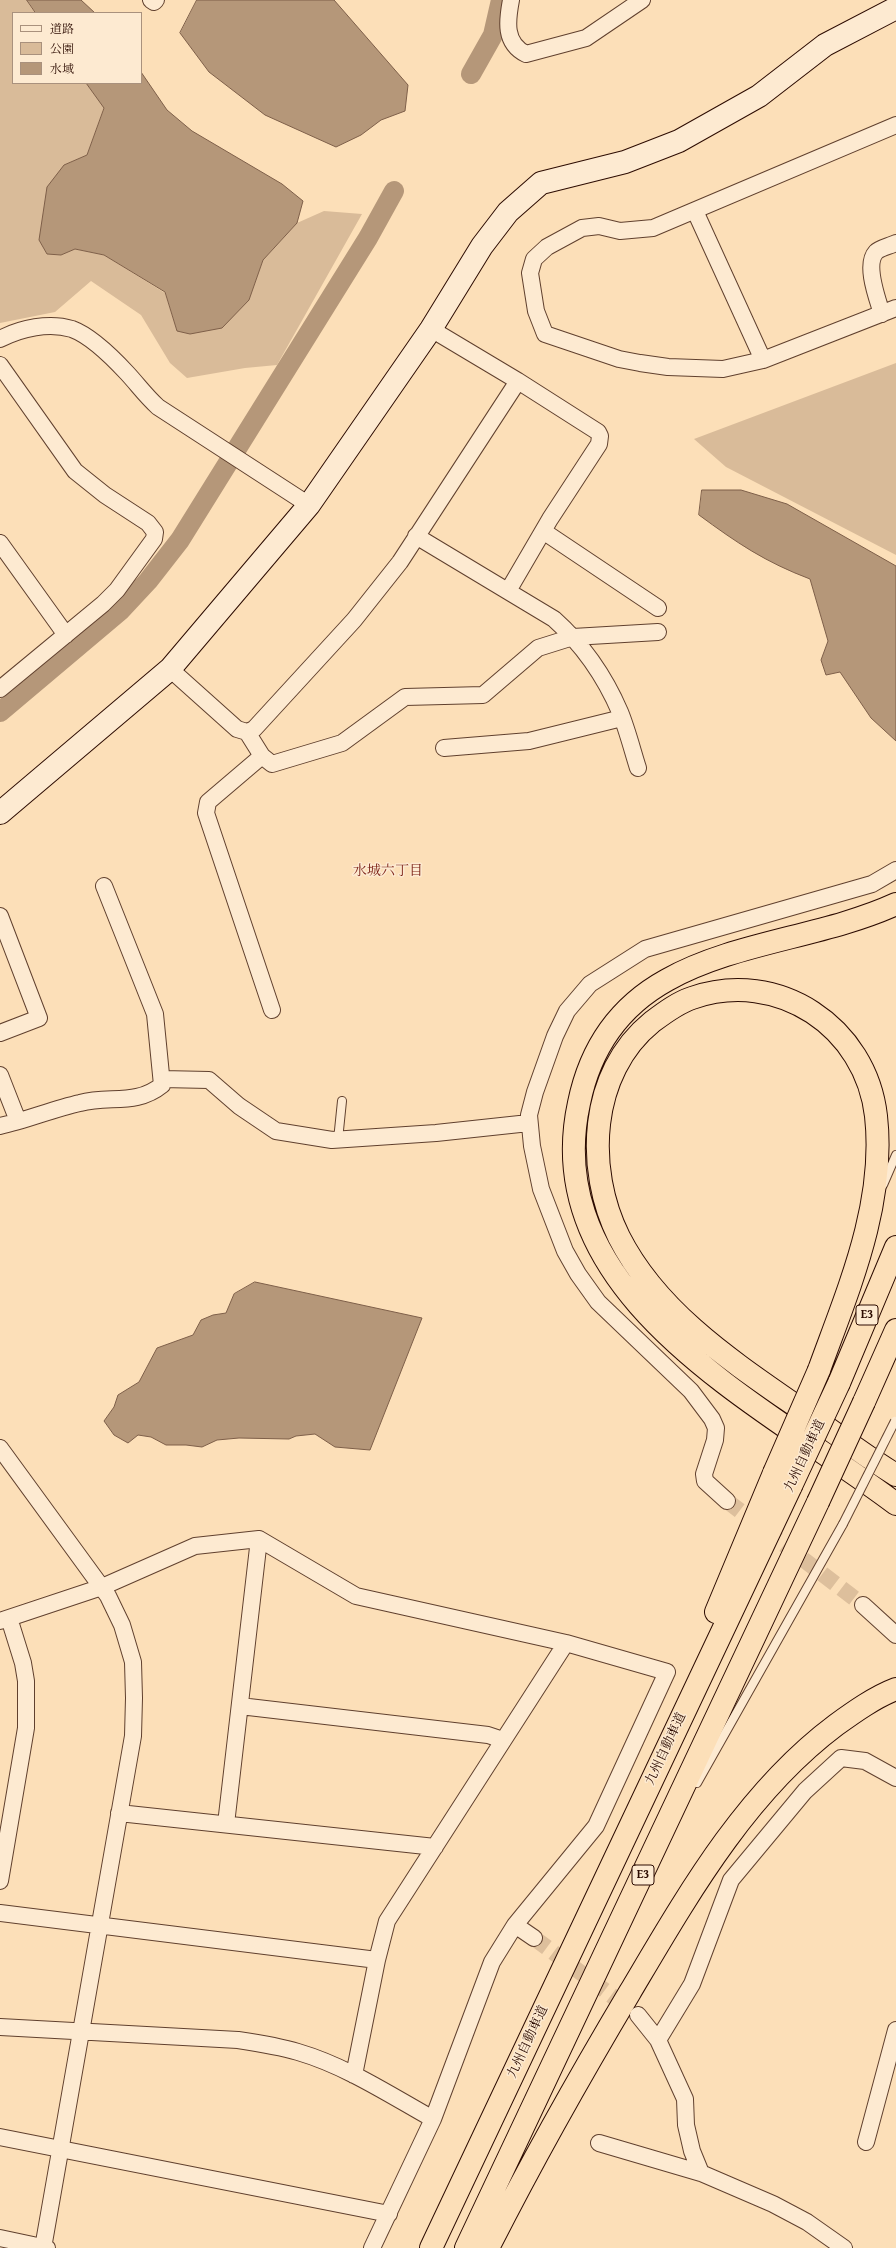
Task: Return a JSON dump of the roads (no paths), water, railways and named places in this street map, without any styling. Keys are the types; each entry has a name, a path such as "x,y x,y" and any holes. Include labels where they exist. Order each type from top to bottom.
{"highway":[{"path":"896,904 845,923 696,966 666,980 643,996 623,1013 604,1035 592,1058 582,1085 574,1141 580,1197 587,1222 599,1249 613,1271 649,1316 698,1362 728,1385 896,1504"},
{"path":"782,1480 819,1370 848,1290 868,1219 874,1192 878,1140 876,1113 864,1070 836,1030 819,1015 797,1003 771,994 743,991 715,992 691,998 666,1011 646,1027 629,1046 615,1070 605,1095 599,1121 598,1148 600,1178 606,1207 620,1238 637,1266 659,1294 707,1342 740,1367 896,1475"},
{"name":"九州自動車道","path":"431,2248 628,1830 782,1480 839,1384 896,1247"},
{"name":"E3","path":"466,2248 818,1502 896,1330"},
{"path":"488,2248 534,2158 583,2071 660,1940 719,1850 773,1782 799,1755 848,1716 896,1689"}],"street":[{"path":"151,0 154,2 156,0"},
{"path":"511,0 507,24 510,36 517,49 526,54 586,38 642,0"},
{"path":"0,813 170,669 309,505 431,329 482,246 508,212 541,183 625,162 679,142 758,96 825,45 896,8"},
{"path":"896,125 654,228 637,231 620,231 599,226 582,228 547,247 534,259 530,273 536,311 545,334 619,359 668,367 723,369 763,360 889,311 871,270 873,257 876,251 896,243"},
{"path":"695,211 763,360"},
{"path":"0,339 18,330 48,326 72,330 98,345 127,374 142,393 158,407 309,505"},
{"path":"431,329 518,381 598,432 600,436 599,444 543,531 508,591"},
{"path":"0,365 75,471 105,495 148,523 155,532 154,539 117,590 103,604 0,689"},
{"path":"170,669 237,729 247,732 254,729 354,620 400,562 518,381"},
{"path":"543,531 658,608"},
{"path":"416,536 554,619 573,637 595,664 622,718 638,768"},
{"path":"0,543 66,635"},
{"path":"247,732 262,756 272,764 342,743 405,697 483,695 538,648 573,637 658,632"},
{"path":"444,748 528,741 622,718"},
{"path":"262,756 208,802 206,813 272,1010"},
{"path":"726,1501 705,1481 704,1474 715,1440 716,1428 708,1412 691,1391 598,1302 578,1274 565,1251 541,1189 529,1123 535,1092 555,1036 567,1011 590,984 645,948 872,884 896,870"},
{"path":"0,1126 96,1099 132,1099 145,1096 152,1094 162,1085 154,1014 104,886"},
{"path":"0,916 39,1018 0,1033"},
{"path":"0,1075 18,1121"},
{"path":"162,1079 209,1080 239,1106 276,1131 338,1140 436,1133 529,1123"},
{"path":"0,2238 44,2248 80,2032 133,1736 134,1698 132,1662 122,1625 102,1587 3,1458"},
{"path":"226,1824 259,1539"},
{"path":"0,1881 26,1728 26,1681 23,1663 4,1620 102,1587 195,1546 259,1539 356,1596 566,1643 667,1672 596,1826 514,1925 492,1962 434,2118 372,2248"},
{"path":"863,1605 896,1635"},
{"path":"354,2075 377,1960 388,1921 566,1643"},
{"path":"240,1706 488,1735 503,1740"},
{"path":"658,2040 692,1984 731,1880 805,1791 841,1758 864,1761 896,1778"},
{"path":"119,1813 435,1847"},
{"path":"0,1913 377,1960"},
{"path":"514,1925 534,1938"},
{"path":"638,2015 658,2040 686,2099 686,2125 692,2151 701,2173"},
{"path":"0,2028 238,2040 271,2045 318,2059 354,2075 434,2118"},
{"path":"866,2142 896,2030"},
{"path":"0,2137 389,2214"},
{"path":"599,2143 701,2173 773,2204 807,2222 844,2248"}],"lane":[{"path":"338,1140 342,1101"},
{"path":"868,1219 896,1154"},
{"path":"636,1890 844,1524 896,1420"}],"water":[{"path":"27,0 81,0 94,12 35,12"},
{"path":"197,0 334,0 408,85 405,111 381,120 361,135 336,147 265,115 209,72 180,33"},
{"path":"142,73 167,110 192,131 282,184 303,201 297,223 263,260 249,300 222,328 190,334 177,331 165,292 104,255 75,249 61,255 47,254 39,240 47,187 64,165 87,155 104,108 87,84 142,84"},
{"path":"702,490 741,490 787,504 896,566 896,741 871,718 840,672 826,675 821,660 828,641 810,579 765,559 699,515"},
{"path":"255,1282 422,1318 370,1450 335,1447 315,1434 296,1436 289,1439 239,1438 217,1440 202,1447 166,1445 151,1437 138,1435 128,1443 114,1435 104,1421 114,1407 118,1395 139,1382 157,1348 193,1335 201,1320 213,1315 226,1313 234,1294"}],"waterway":[{"path":"471,74 493,35 501,0"},
{"path":"0,712 121,610 148,581 180,540 368,238 394,191"}],"tunnel":[{"path":"727,1501 863,1605"},
{"path":"534,1938 631,2010"}],"district":[{"name":"水城六丁目","path":"388,871"}]}
